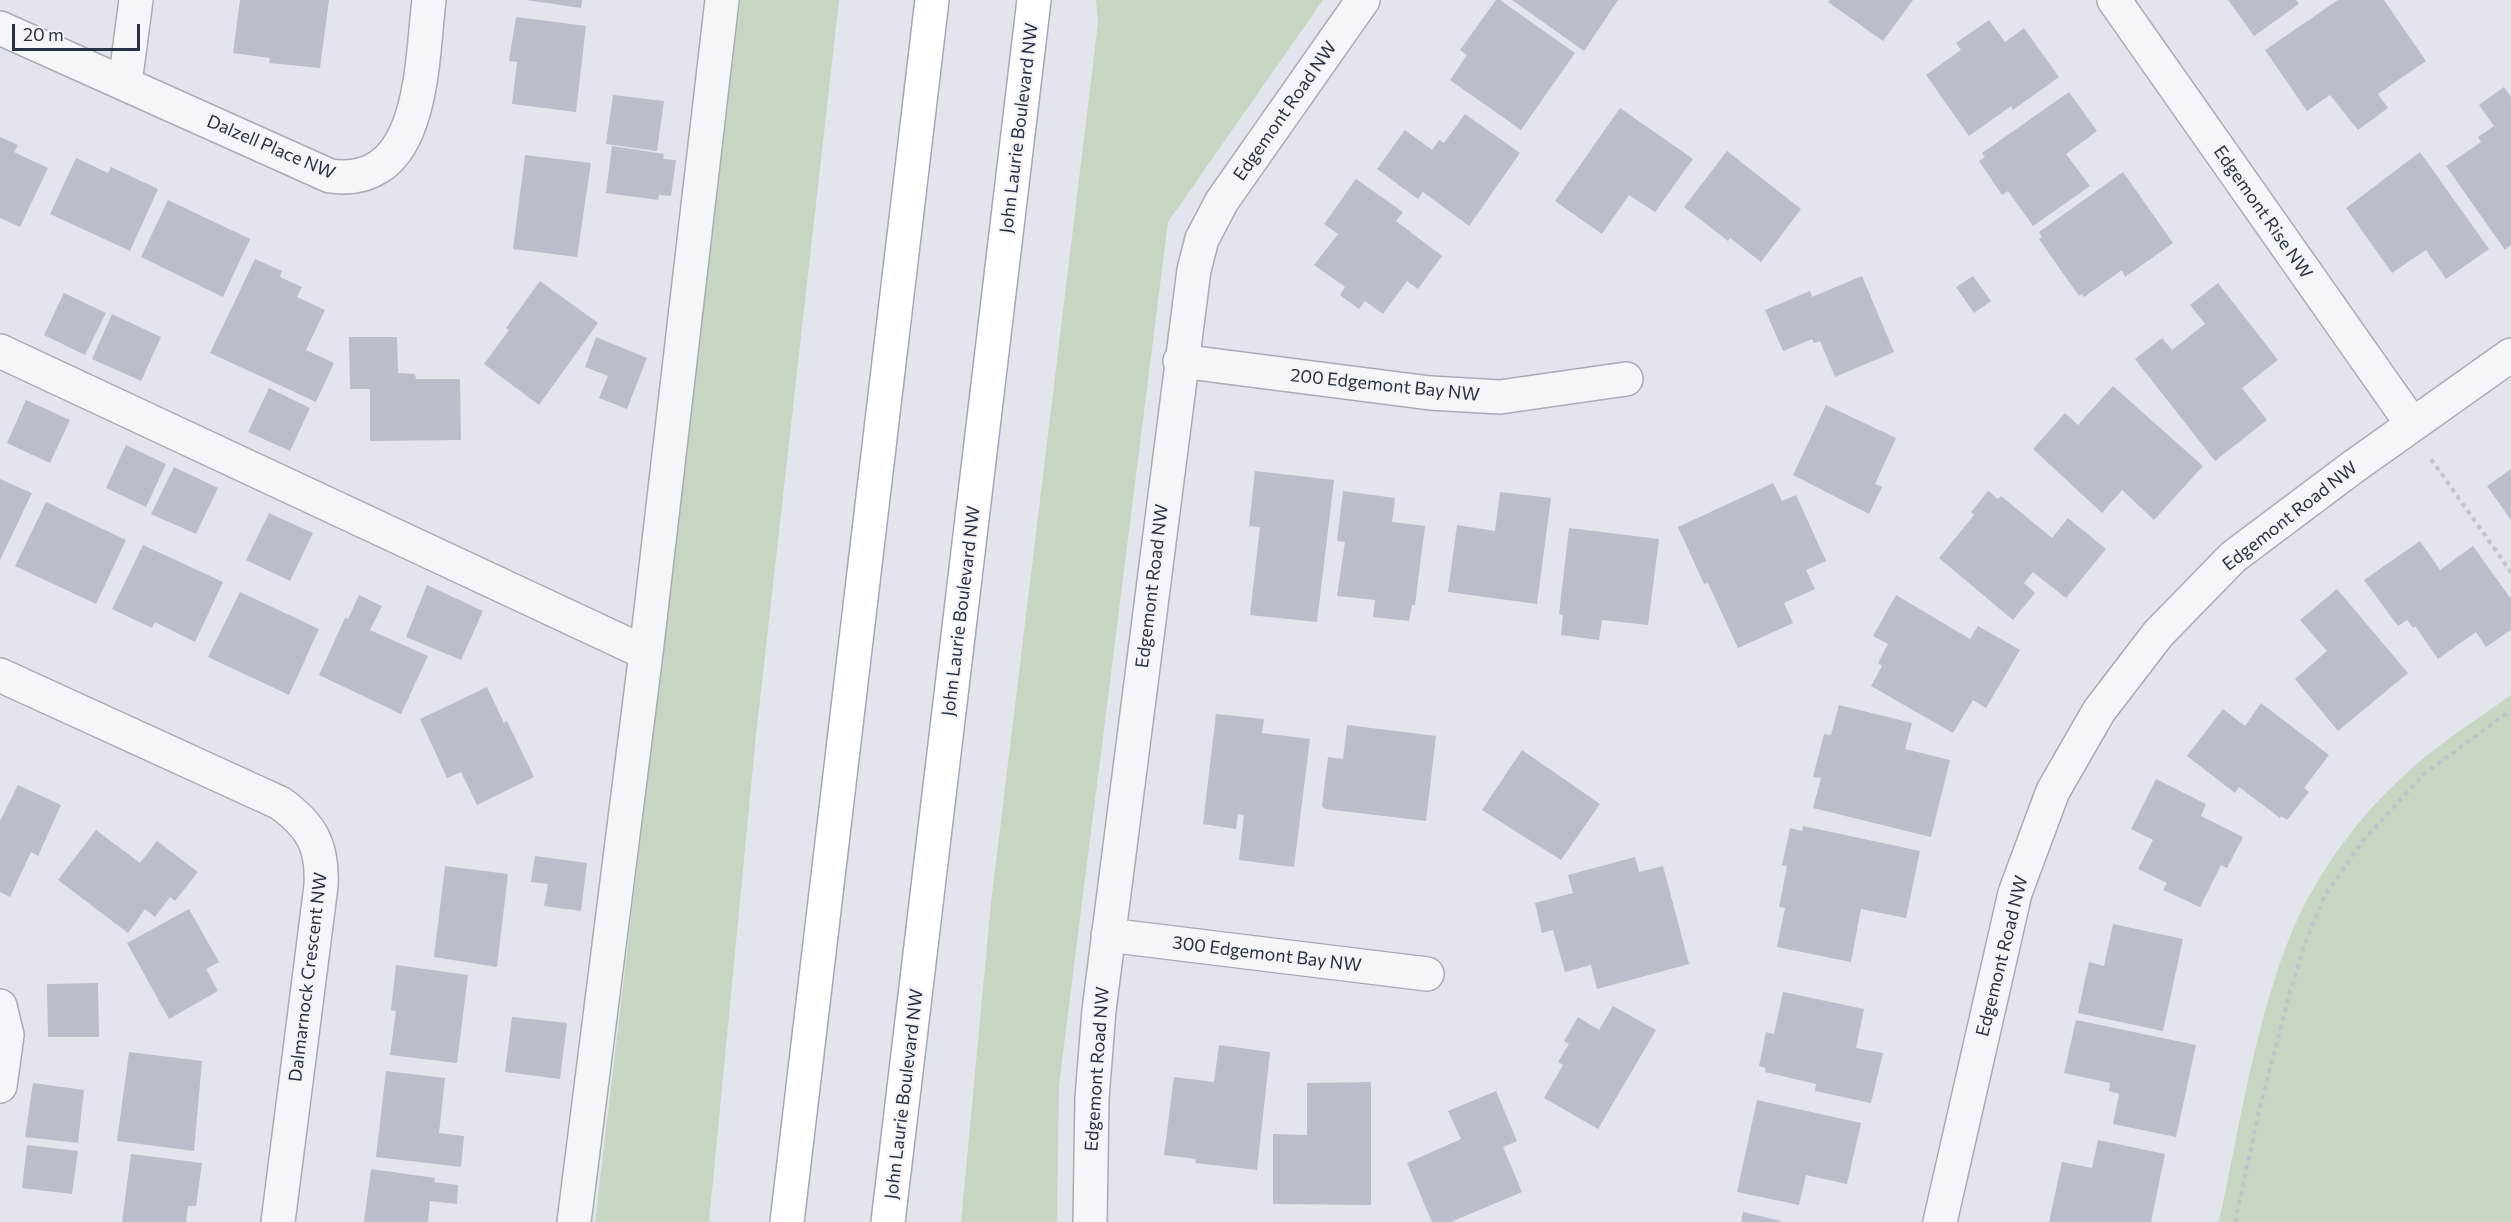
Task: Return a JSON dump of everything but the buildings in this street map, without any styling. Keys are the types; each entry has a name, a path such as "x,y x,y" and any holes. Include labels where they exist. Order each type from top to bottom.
{"main road":[{"path":"787,1222 932,0"},
{"name":"John Laurie Boulevard NW","path":"888,1222 1034,0"}],"street":[{"path":"125,82 136,0"},
{"name":"Dalzell Place NW","path":"0,28 125,82 330,176 358,176 383,164 405,139 415,117 429,0"},
{"path":"574,1222 646,653 722,0"},
{"name":"Edgemont Road NW","path":"1090,1222 1092,1098 1108,935 1180,361 1194,270 1202,239 1222,201 1363,0"},
{"name":"Edgemont Rise NW","path":"2114,0 2412,424"},
{"path":"0,351 646,653"},
{"name":"Edgemont Road NW","path":"1940,1222 2015,893 2054,791 2099,711 2158,634 2233,557 2412,424 2511,354"},
{"name":"200 Edgemont Bay NW","path":"1180,361 1430,393 1500,397 1626,379"},
{"name":"Dalmarnock Crescent NW","path":"0,675 280,803 297,815 314,836 321,856 321,886 278,1222"},
{"name":"300 Edgemont Bay NW","path":"1108,935 1427,974"},
{"path":"0,1006 7,1035 0,1086"}],"path":[{"path":"2412,424 2430,458 2511,572"},
{"path":"2235,1222 2259,1111 2290,992 2304,946 2325,895 2363,841 2424,774 2511,710"}],"green space":[{"path":"740,0 839,0 756,735 709,1222 595,1222"},
{"path":"1096,0 1323,0 1168,222 1059,1085 1057,1222 961,1222 991,903 1098,23"},
{"path":"2511,695 2511,1222 2219,1222 2265,1012 2287,944 2320,877 2349,835 2399,780 2425,757"}]}
